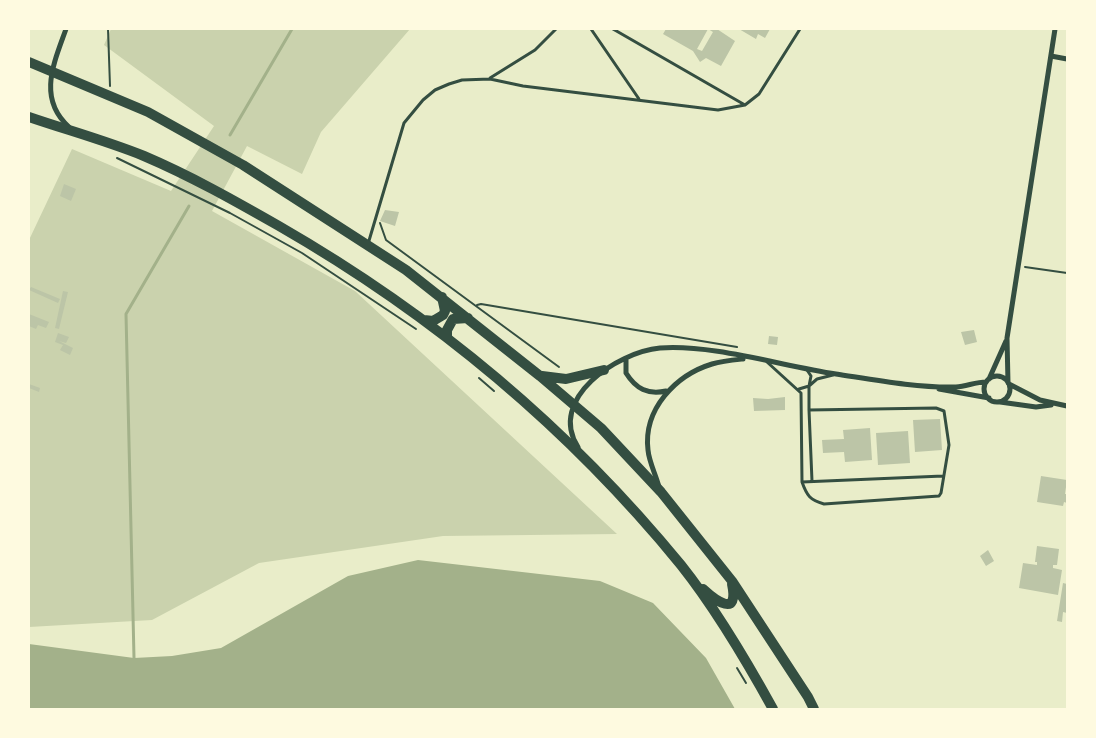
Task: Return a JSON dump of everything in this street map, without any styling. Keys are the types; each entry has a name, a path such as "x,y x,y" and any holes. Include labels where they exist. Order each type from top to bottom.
{"main road":[{"path":"29,62 148,112 243,165 368,245 442,297 540,376 626,453 661,492 732,581 814,709"},
{"path":"29,117 144,156 234,201 341,262 448,337 546,420 583,456 717,602 723,605 728,604 732,598 732,581"},
{"path":"424,320 433,321 443,316 445,311 442,297"},
{"path":"448,337 447,330 452,318 468,318"},
{"path":"540,376 555,379 579,377 604,370"},
{"path":"682,566 750,668 773,709"}],"street":[{"path":"66,29 52,71 51,95 55,111 75,132"},
{"path":"999,402 1008,395 1007,338 1055,29"},
{"path":"1051,56 1067,59"},
{"path":"989,398 984,389 1007,338"},
{"path":"583,456 571,433 570,418 573,404 604,370 640,351 667,348 710,352 836,374 927,385 958,387 987,381 999,376 1009,383 1054,404 1067,406"},
{"path":"626,358 626,372 646,393 654,394 667,391 694,371 713,363 748,358"},
{"path":"927,385 958,394 989,398 999,402 1036,407 1054,404"},
{"path":"661,492 648,450 648,443 651,421 667,391"}],"lane":[{"path":"490,79 535,50 556,29"},
{"path":"592,29 639,99"},
{"path":"613,29 746,105"},
{"path":"368,245 399,136 409,118 435,90 462,80 490,79 523,86 718,110 746,105 759,94 800,29"},
{"path":"766,362 798,389 802,401 802,482 806,494 812,501 824,504 937,497 942,493 949,446 946,414 941,409 809,410"},
{"path":"807,369 811,376 809,410 812,481"},
{"path":"798,389 810,386 820,378 836,374"},
{"path":"802,482 944,476"}],"path":[{"path":"108,29 110,96"},
{"path":"114,157 230,213 302,253 421,332"},
{"path":"375,219 382,225 386,240 542,355 579,377"},
{"path":"1018,266 1067,273"},
{"path":"476,305 735,345 748,358"},
{"path":"474,374 496,393"},
{"path":"733,661 747,685"}],"shaded area":[{"path":"111,29 410,29 321,132 302,174 247,146 212,211 355,291 617,534 443,536 259,563 152,620 29,627 29,240 72,149 171,191 214,126 104,45"},
{"path":"418,560 600,581 653,603 706,658 735,709 29,709 29,644 134,658 172,656 221,648 348,576"}],"building":[{"path":"666,29 708,29 717,29 735,41 721,66 706,58 700,62 693,51 663,34","holes":["708,29 713,32 702,51 697,49"]},
{"path":"739,29 770,29 765,38 758,34 756,39"},
{"path":"64,184 76,189 71,201 60,196"},
{"path":"385,210 399,212 395,226 380,221"},
{"path":"31,287 60,299 58,303 29,290"},
{"path":"63,291 68,292 59,329 55,328"},
{"path":"29,314 49,322 46,328 38,325 36,329 29,326"},
{"path":"974,330 977,342 965,345 961,332"},
{"path":"58,333 69,337 66,343 59,341 73,348 70,355 60,350 63,345 55,342"},
{"path":"769,336 778,337 777,345 768,344"},
{"path":"29,384 40,388 39,392 29,388"},
{"path":"785,397 785,410 754,411 753,398"},
{"path":"940,419 942,450 915,452 913,420"},
{"path":"870,428 872,460 845,462 844,452 823,453 822,440 844,439 843,430"},
{"path":"908,431 910,463 878,465 876,433"},
{"path":"1041,476 1067,480 1065,494 1067,494 1067,503 1064,502 1063,506 1037,502"},
{"path":"1037,546 1059,549 1057,565 1053,565 1053,568 1062,570 1058,595 1019,588 1023,563 1037,565 1037,562 1035,562"},
{"path":"988,550 994,561 986,566 980,556"},
{"path":"1063,583 1067,584 1067,613 1063,612 1062,622 1057,621"}],"waterway":[{"path":"230,135 292,29"},
{"path":"134,658 126,314 189,206"}]}
